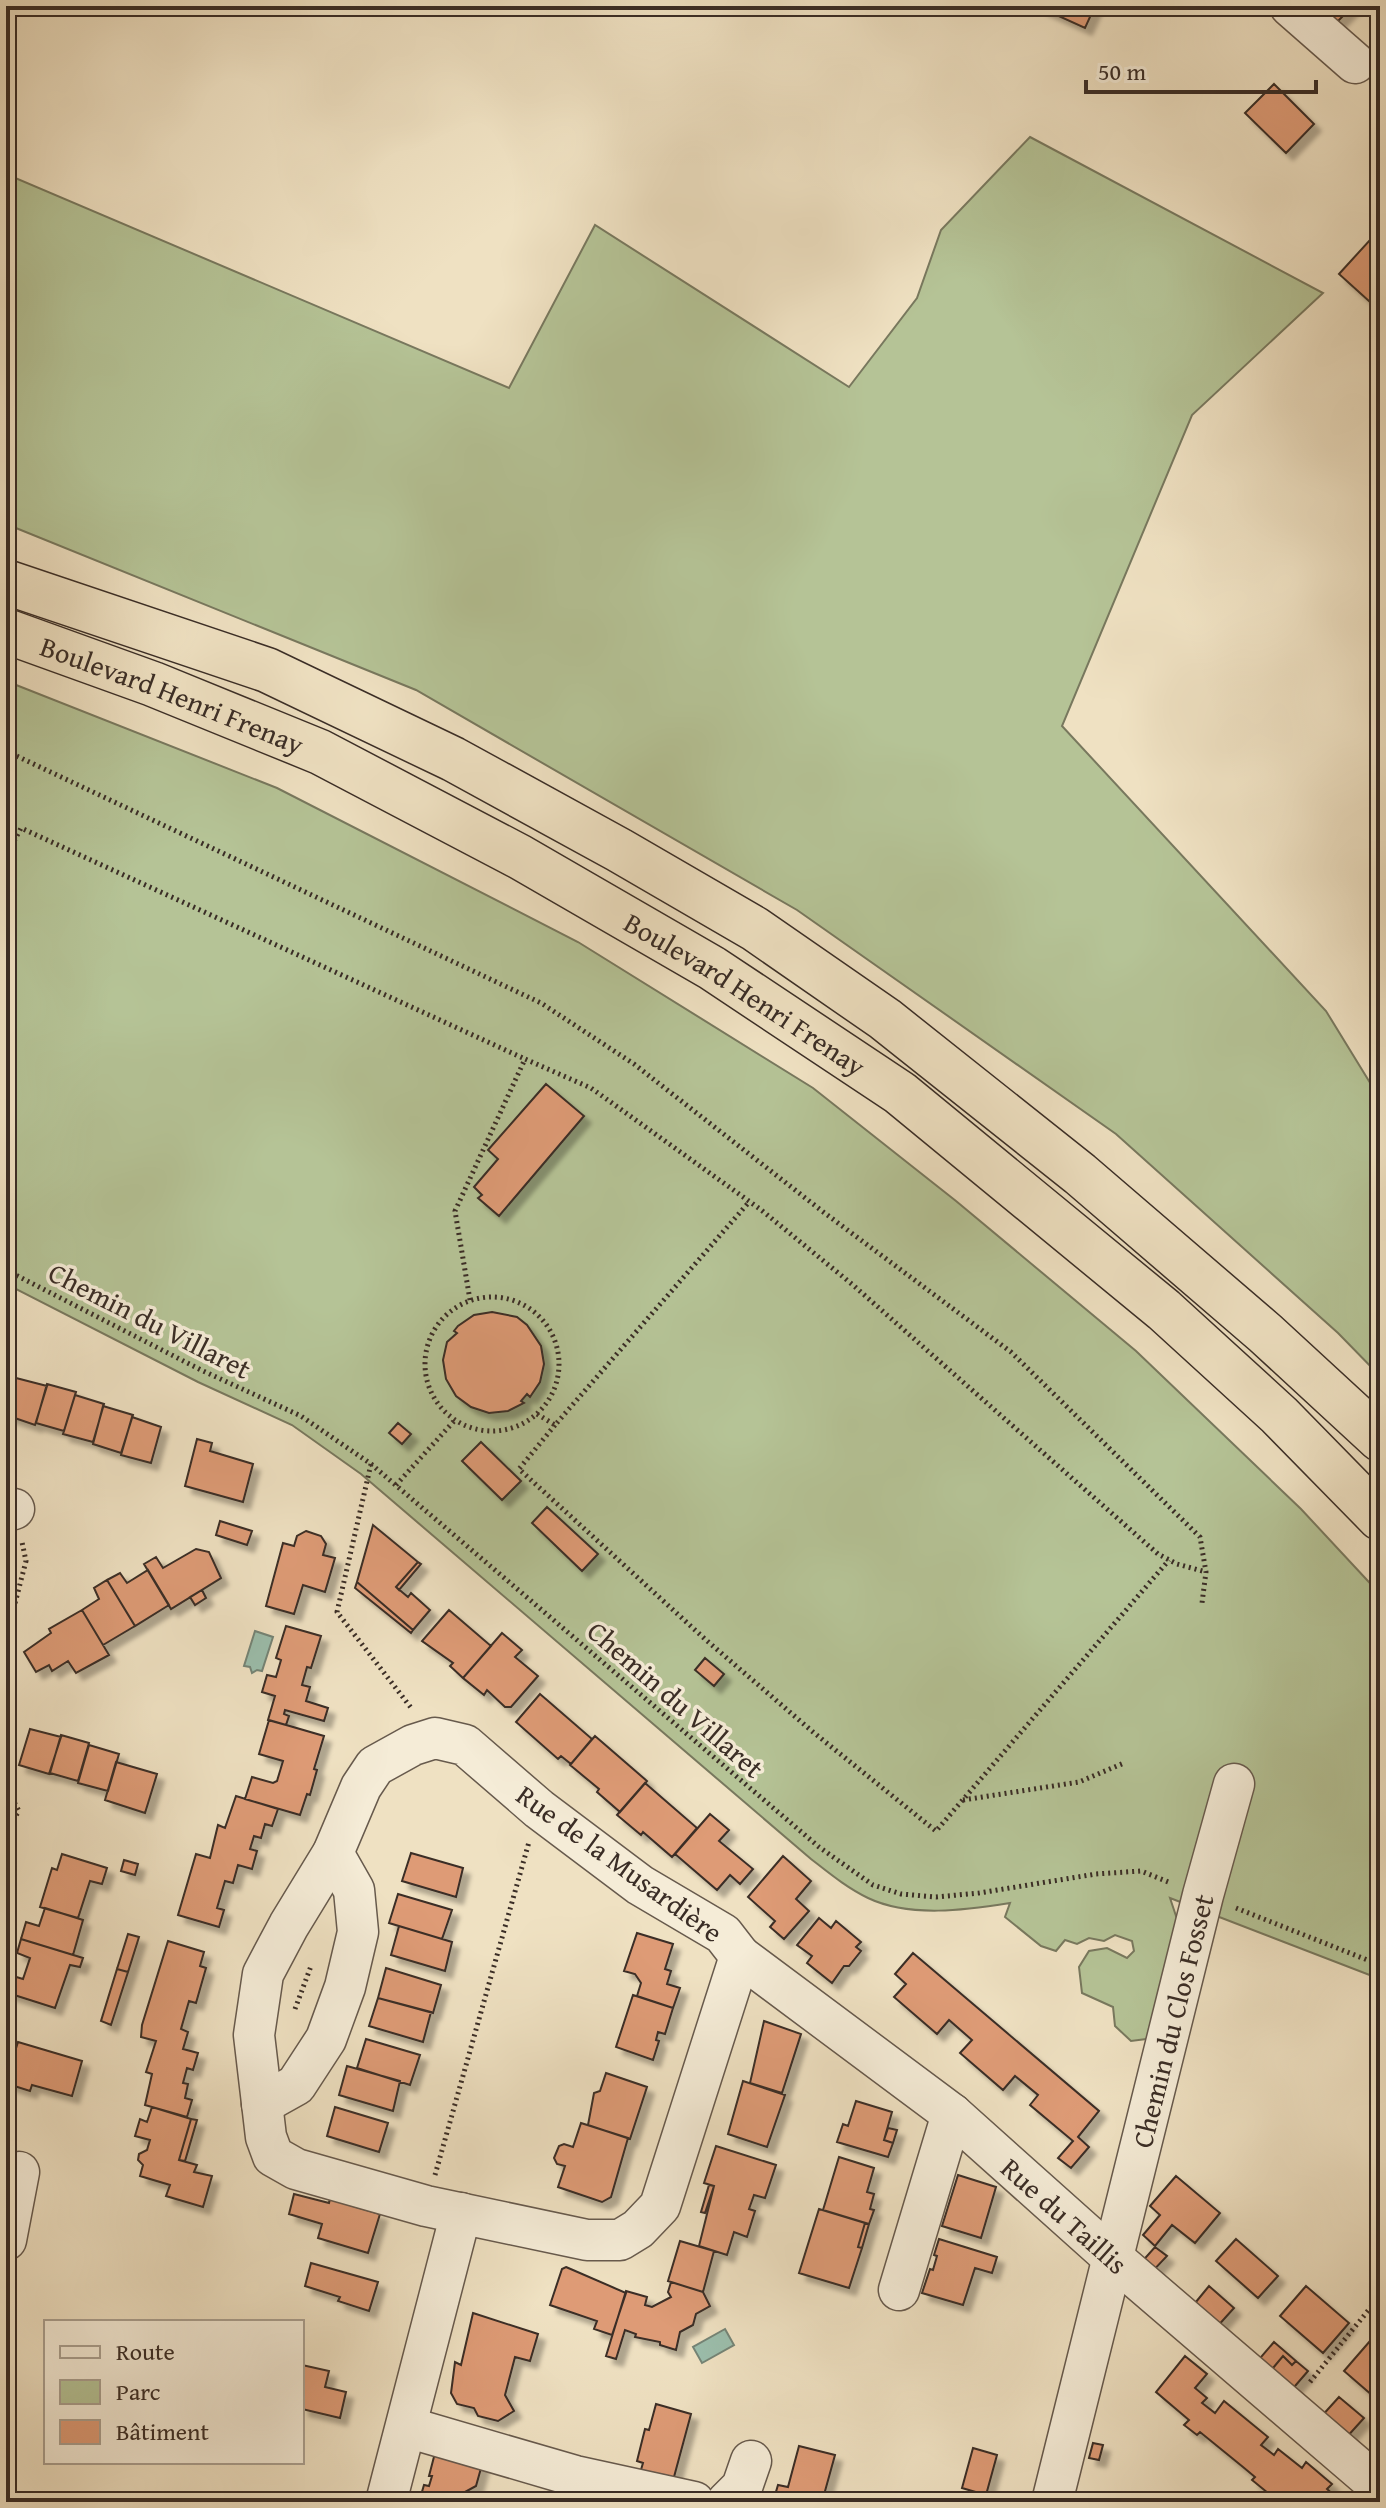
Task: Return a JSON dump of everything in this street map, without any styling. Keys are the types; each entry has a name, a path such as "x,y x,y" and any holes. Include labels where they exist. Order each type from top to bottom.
{"highway":[{"name":"Boulevard Henri Frenay","path":"6,582 267,670 453,759 755,929 885,1019 1069,1165 1242,1313 1380,1439"},
{"name":"Boulevard Henri Frenay","path":"6,631 153,684 320,752 520,857 712,968 900,1093 1164,1310 1279,1415 1380,1518"}],"street":[{"path":"1290,6 1355,63"},
{"name":"Rue de la Musardière","path":"435,1738 465,1745 539,1809 640,1885 723,1934 740,1956 660,2206 638,2229 620,2240 587,2240 444,2210 296,2169 273,2156 266,2137 254,2035 263,1974 333,1853 361,1787 375,1766 413,1745 435,1738"},
{"name":"Chemin du Clos Fosset","path":"1052,2502 1203,1895 1234,1784"},
{"path":"262,2104 296,2085 326,2039 345,1987 358,1932 356,1904 354,1890 333,1853"},
{"name":"Rue du Taillis","path":"740,1956 952,2114 1113,2258 1380,2487"},
{"path":"899,2290 952,2114"},
{"path":"6,2240 19,2172"},
{"path":"386,2502 407,2427 444,2210"},
{"path":"407,2427 575,2476 694,2502"},
{"path":"727,2502 742,2487 751,2461"}],"path":[{"path":"6,751 541,1003 634,1064 822,1211 1011,1352 1200,1537 1206,1572 1202,1603"},
{"path":"6,857 21,828 591,1088 749,1202 853,1285 1158,1554 1206,1572"},
{"path":"470,1300 455,1211 525,1059"},
{"path":"749,1202 519,1469 706,1640 813,1732 936,1831 1169,1560"},
{"name":"Chemin du Villaret","path":"6,1270 201,1370 301,1416 371,1464 819,1847 873,1885 901,1894 936,1897 1096,1874 1141,1871 1380,1965"},
{"path":"488,1297 515,1301 539,1315 557,1347 560,1365 553,1392 537,1414 511,1428 497,1431 468,1427 455,1420 442,1409 426,1380 424,1363 433,1332 455,1307 470,1300 488,1297"},
{"path":"537,1414 555,1425"},
{"path":"396,1485 455,1420"},
{"path":"371,1464 337,1612 435,1738"},
{"path":"6,1638 26,1561 10,1510"},
{"path":"962,1800 1079,1782 1124,1763"},
{"path":"6,1787 19,1811 6,1830"},
{"path":"444,2210 539,1809"},
{"path":"293,2016 313,1961"},
{"path":"1288,2408 1380,2296"}],"green space":[{"path":"1030,137 1323,293 1192,415 1062,726 1326,1011 1380,1099 1380,1376 1338,1333 1116,1134 797,910 416,690 6,524 6,174 509,388 595,225 849,387 917,298 941,230"},
{"path":"6,681 277,788 578,942 813,1088 956,1201 1136,1351 1301,1509 1380,1594 1380,1979 1170,1898 1177,1919 1154,2038 1131,2041 1115,2026 1113,2007 1082,1993 1079,1967 1089,1951 1107,1948 1127,1958 1134,1951 1132,1941 1115,1935 1104,1941 1089,1938 1077,1944 1065,1940 1056,1951 1041,1946 1005,1917 1010,1903 957,1910 920,1910 884,1904 853,1890 811,1859 361,1474 292,1425 198,1382 6,1284"}],"shaded area":[{"path":"255,1631 273,1637 262,1671 252,1673 250,1667 244,1666"},
{"path":"725,2329 734,2345 702,2363 693,2347"}],"building":[{"path":"1042,6 1095,6 1085,28"},
{"path":"1311,6 1353,6 1332,27"},
{"path":"1274,84 1314,124 1286,153 1245,113"},
{"path":"1380,229 1380,311 1339,274"},
{"path":"546,1084 584,1116 499,1216 478,1198 482,1195 474,1187 498,1159 488,1150"},
{"path":"492,1312 517,1317 527,1325 541,1346 544,1364 540,1382 530,1397 527,1394 521,1401 524,1403 508,1411 489,1413 471,1407 456,1396 446,1379 443,1360 447,1342 457,1333 454,1331 458,1326 474,1315"},
{"path":"16,1378 47,1386 35,1425 6,1415"},
{"path":"47,1384 76,1392 64,1431 36,1423"},
{"path":"75,1395 104,1404 93,1442 63,1434"},
{"path":"103,1406 133,1415 121,1453 93,1444"},
{"path":"132,1417 161,1427 151,1463 121,1455"},
{"path":"398,1423 411,1434 402,1444 389,1433"},
{"path":"197,1439 212,1443 210,1451 253,1464 243,1502 185,1486"},
{"path":"481,1442 521,1481 502,1500 462,1461"},
{"path":"547,1507 598,1554 582,1571 532,1523"},
{"path":"220,1521 252,1531 247,1545 216,1535"},
{"path":"373,1525 418,1562 396,1587 408,1597 411,1593 430,1610 413,1630 357,1582"},
{"path":"306,1531 321,1536 326,1544 323,1555 335,1558 325,1592 303,1585 294,1614 266,1606 283,1543 294,1546 297,1536"},
{"path":"196,1549 209,1552 221,1578 171,1609 144,1564 156,1557 163,1568"},
{"path":"418,1562 421,1564 399,1590 396,1587"},
{"path":"148,1570 169,1605 135,1626 107,1580 120,1573 127,1583"},
{"path":"107,1580 135,1626 103,1645 82,1610 99,1599 94,1588"},
{"path":"357,1582 413,1630 411,1633 355,1588"},
{"path":"202,1590 206,1598 195,1605 190,1597"},
{"path":"82,1610 109,1655 76,1673 68,1661 52,1671 49,1665 36,1672 24,1652 51,1633 49,1629"},
{"path":"449,1610 491,1646 463,1678 450,1666 453,1663 422,1641"},
{"path":"286,1626 321,1636 302,1685 310,1687 306,1701 328,1708 324,1721 285,1710 284,1714 289,1716 286,1725 268,1720 275,1696 262,1692 267,1675 276,1677 281,1660 276,1658"},
{"path":"502,1633 522,1650 515,1657 538,1676 511,1707 505,1707 487,1690 484,1695 463,1678"},
{"path":"705,1658 724,1674 714,1686 695,1670"},
{"path":"540,1694 592,1739 571,1764 561,1756 558,1759 516,1722"},
{"path":"269,1720 324,1736 310,1795 307,1794 300,1815 245,1799 252,1777 273,1783 277,1781 283,1761 259,1754"},
{"path":"30,1729 61,1737 49,1774 19,1765"},
{"path":"61,1735 89,1743 78,1781 50,1773"},
{"path":"595,1736 647,1781 620,1812 570,1765"},
{"path":"89,1745 119,1754 108,1791 78,1783"},
{"path":"116,1762 157,1774 145,1813 105,1800"},
{"path":"645,1783 697,1828 672,1857 617,1815"},
{"path":"236,1796 278,1809 272,1826 265,1824 261,1838 254,1836 250,1849 257,1851 252,1869 238,1865 233,1883 225,1881 217,1908 224,1910 219,1927 178,1915 196,1854 210,1858 218,1825 225,1828"},
{"path":"710,1814 729,1830 719,1841 753,1869 740,1884 730,1875 717,1890 675,1854"},
{"path":"411,1853 463,1868 456,1897 402,1881"},
{"path":"62,1854 107,1868 102,1884 90,1881 78,1918 40,1907 52,1868 57,1870"},
{"path":"783,1856 811,1881 796,1899 809,1911 784,1939 770,1927 775,1921 748,1897"},
{"path":"124,1860 138,1864 135,1875 121,1871"},
{"path":"398,1894 452,1910 442,1939 389,1923"},
{"path":"45,1908 83,1920 73,1955 21,1939 26,1922 39,1926"},
{"path":"819,1918 831,1928 836,1921 861,1942 856,1947 861,1951 849,1966 844,1966 832,1983 807,1963 812,1956 797,1945"},
{"path":"399,1926 452,1942 445,1971 391,1955"},
{"path":"637,1933 673,1944 665,1969 671,1971 667,1984 680,1988 673,2008 637,1996 641,1983 635,1974 624,1971"},
{"path":"128,1934 139,1937 128,1972 117,1969"},
{"path":"21,1939 83,1958 80,1967 70,1965 55,2008 8,1993 13,1976 23,1979 30,1958 17,1953"},
{"path":"168,1941 204,1952 200,1966 206,1968 196,2003 189,2001 181,2029 188,2032 183,2049 198,2053 193,2070 187,2068 183,2083 188,2084 185,2098 192,2100 187,2117 145,2105 152,2074 146,2072 156,2041 141,2037 142,2025"},
{"path":"913,1953 1099,2111 1078,2137 1089,2147 1071,2168 1058,2158 1073,2141 1030,2105 1038,2095 1015,2076 1003,2090 960,2053 972,2040 949,2020 937,2034 894,1997 906,1984 895,1974"},
{"path":"386,1968 441,1985 433,2013 378,1998"},
{"path":"117,1969 128,1972 111,2025 101,2021"},
{"path":"633,1995 673,2008 665,2034 658,2032 656,2040 659,2041 653,2060 616,2047"},
{"path":"378,1998 431,2012 423,2042 369,2026"},
{"path":"764,2021 801,2034 782,2093 750,2083"},
{"path":"366,2039 420,2055 410,2085 357,2068"},
{"path":"18,2042 82,2061 72,2096 32,2085 30,2091 8,2084 7,2077"},
{"path":"347,2066 400,2081 393,2111 339,2095"},
{"path":"606,2073 647,2087 630,2139 588,2125 594,2093 600,2091"},
{"path":"743,2081 785,2095 767,2147 728,2134"},
{"path":"856,2101 892,2112 884,2140 893,2143 888,2157 837,2142 843,2124 848,2126"},
{"path":"152,2107 191,2119 179,2160 197,2165 194,2172 212,2176 203,2207 166,2196 170,2185 140,2176 143,2165 138,2160 139,2154 147,2150 150,2140 135,2136 140,2119 147,2122"},
{"path":"335,2107 388,2123 379,2152 327,2136"},
{"path":"191,2119 197,2120 185,2161 179,2160"},
{"path":"581,2123 628,2138 611,2197 602,2202 558,2187 565,2166 557,2164 554,2158 559,2146 573,2147"},
{"path":"888,2128 897,2130 893,2143 884,2140"},
{"path":"716,2146 776,2165 765,2198 754,2195 749,2209 755,2211 747,2237 734,2232 727,2255 699,2246 714,2186 704,2183"},
{"path":"839,2157 874,2168 867,2192 874,2194 870,2209 874,2210 869,2224 823,2210"},
{"path":"958,2175 996,2187 981,2238 942,2226"},
{"path":"1176,2176 1220,2213 1195,2243 1172,2225 1155,2246 1143,2235 1160,2215 1150,2206"},
{"path":"709,2185 714,2186 705,2213 701,2212"},
{"path":"294,2194 329,2203 330,2199 380,2214 368,2253 318,2238 322,2224 289,2214"},
{"path":"819,2209 865,2223 858,2247 862,2248 849,2288 799,2273"},
{"path":"865,2223 869,2224 862,2248 858,2247"},
{"path":"939,2239 997,2257 992,2273 975,2268 963,2305 922,2293 930,2269 933,2270"},
{"path":"1236,2239 1278,2276 1258,2298 1216,2261"},
{"path":"680,2241 714,2251 703,2292 668,2281"},
{"path":"1155,2247 1167,2256 1150,2274 1139,2265"},
{"path":"311,2263 378,2282 369,2311 338,2301 340,2297 305,2286"},
{"path":"566,2267 626,2293 612,2335 594,2329 597,2321 550,2305 562,2269"},
{"path":"671,2282 703,2292 710,2306 696,2314 693,2325 680,2332 676,2350 660,2345 660,2342 635,2337 636,2334 625,2330 616,2359 606,2356 626,2291 647,2297 645,2305 652,2307 671,2297 668,2292"},
{"path":"1209,2286 1234,2308 1215,2329 1191,2308"},
{"path":"1306,2286 1349,2323 1323,2353 1280,2316"},
{"path":"473,2313 538,2334 530,2361 515,2357 505,2395 514,2411 498,2421 478,2416 474,2408 457,2404 451,2393 455,2362 461,2365"},
{"path":"1370,2341 1380,2350 1380,2402 1344,2371"},
{"path":"1274,2342 1296,2361 1292,2365 1283,2356 1268,2374 1255,2364"},
{"path":"1185,2356 1207,2374 1195,2388 1207,2398 1202,2403 1215,2413 1224,2401 1268,2437 1261,2445 1274,2455 1278,2449 1302,2468 1306,2462 1332,2484 1327,2489 1342,2502 1279,2502 1252,2480 1255,2477 1200,2432 1197,2435 1184,2425 1189,2420 1156,2392"},
{"path":"1283,2356 1292,2365 1296,2361 1308,2371 1289,2393 1268,2374"},
{"path":"304,2365 329,2371 325,2387 346,2392 340,2418 304,2409"},
{"path":"1339,2397 1364,2418 1345,2439 1320,2418"},
{"path":"656,2404 691,2414 671,2488 638,2480 643,2463 637,2461 645,2429 649,2430"},
{"path":"1093,2443 1103,2445 1099,2460 1089,2458"},
{"path":"799,2446 835,2455 822,2502 773,2502 778,2485 788,2487"},
{"path":"973,2448 997,2455 986,2495 962,2488"},
{"path":"436,2449 483,2461 476,2486 465,2492 463,2502 419,2502 424,2485 429,2486"}]}
